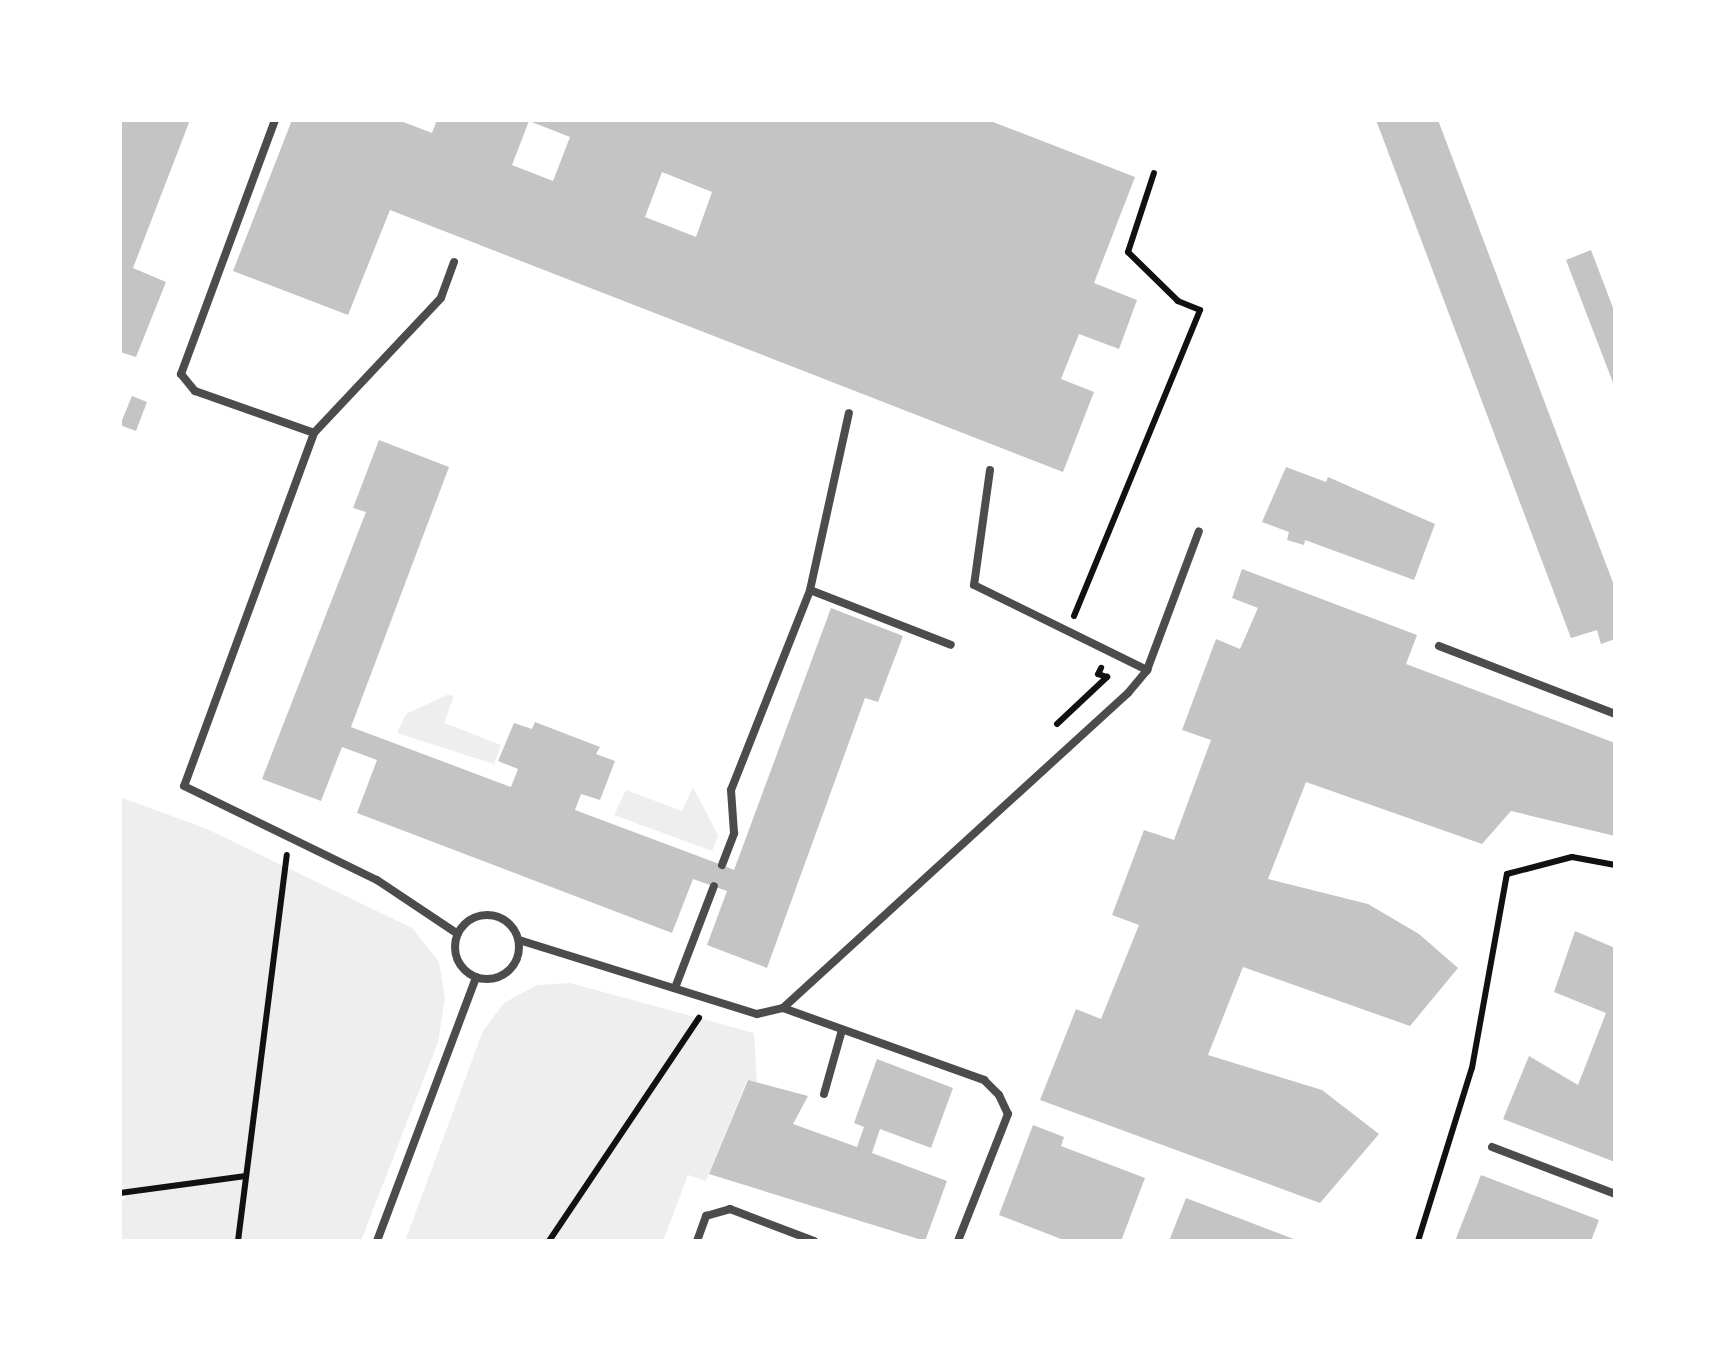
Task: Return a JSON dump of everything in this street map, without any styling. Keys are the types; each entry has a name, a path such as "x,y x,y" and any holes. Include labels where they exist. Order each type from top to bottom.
{"lane":[{"path":"276,120 182,374 196,391 314,433"},
{"path":"454,262 441,298 314,433 184,786 420,905 458,934"},
{"path":"722,865 734,833 731,790 810,590 849,413"},
{"path":"990,470 974,585 1147,670"},
{"path":"519,940 513,966 503,975 476,977 457,959 458,934 466,923 490,914 504,918 519,940 757,1014 782,1008 838,964 1147,670 1199,531"},
{"path":"810,590 952,644"},
{"path":"1438,646 1615,714"},
{"path":"675,988 714,886"},
{"path":"377,1241 476,977"},
{"path":"782,1008 984,1080 999,1095 1008,1114 958,1241"},
{"path":"824,1094 842,1030"},
{"path":"1492,1147 1615,1194"},
{"path":"697,1241 706,1216 730,1209 814,1241"}],"path":[{"path":"1087,623 1073,618 1200,310 1178,301 1128,252 1154,174"},
{"path":"1058,724 1106,677 1098,674 1106,653"},
{"path":"238,1241 289,836"},
{"path":"1418,1241 1472,1068 1507,874 1572,857 1615,865"},
{"path":"548,1241 699,1018"},
{"path":"120,1193 246,1176"}],"shaded area":[{"path":"447,695 454,696 444,723 501,745 494,764 397,733 406,714"},
{"path":"693,787 718,835 712,851 614,815 626,790 682,811"},
{"path":"120,797 207,829 412,928 439,962 445,998 438,1042 361,1241 120,1241 120,1202 126,1198 120,1178"},
{"path":"570,983 754,1033 757,1083 747,1080 706,1181 688,1175 663,1241 405,1241 483,1031 504,1003 537,985"}],"building":[{"path":"120,120 190,120 133,268 166,282 136,357 120,352"},
{"path":"292,120 398,120 432,133 437,120 988,120 1135,177 1094,283 1137,300 1119,349 1079,334 1061,379 1094,392 1063,472 390,210 348,315 233,271","holes":["529,121 570,137 553,181 512,165","662,172 712,192 696,237 645,217"]},
{"path":"1376,120 1438,120 1615,588 1615,639 1601,644 1597,630 1571,638"},
{"path":"1591,250 1615,313 1615,388 1566,260"},
{"path":"132,396 147,402 136,431 120,425"},
{"path":"379,440 449,467 351,727 511,787 518,769 498,761 514,723 532,729 535,722 600,747 596,754 615,761 600,800 581,794 575,810 734,870 831,608 903,636 878,702 865,698 767,968 707,945 727,891 693,879 672,933 357,813 377,760 342,747 321,801 262,779 366,512 353,508"},
{"path":"1286,467 1326,482 1328,477 1435,524 1414,580 1305,540 1304,545 1287,540 1289,532 1262,522"},
{"path":"1242,569 1417,635 1406,664 1615,743 1615,836 1511,811 1482,844 1306,782 1268,879 1368,904 1419,934 1458,968 1410,1026 1243,967 1208,1055 1322,1090 1379,1134 1320,1203 1040,1100 1076,1009 1101,1019 1139,925 1112,915 1144,830 1174,840 1211,740 1182,730 1216,639 1240,649 1258,608 1232,598"},
{"path":"1575,931 1615,948 1615,1162 1503,1119 1529,1056 1578,1085 1606,1013 1554,992"},
{"path":"877,1059 953,1088 931,1148 880,1129 872,1153 947,1181 925,1241 709,1174 748,1080 808,1096 793,1124 857,1147 864,1127 854,1123"},
{"path":"1033,1125 1064,1137 1061,1146 1145,1178 1121,1241 1066,1241 999,1215"},
{"path":"1481,1175 1599,1220 1591,1241 1455,1241"},
{"path":"1186,1198 1299,1241 1169,1241"}]}
